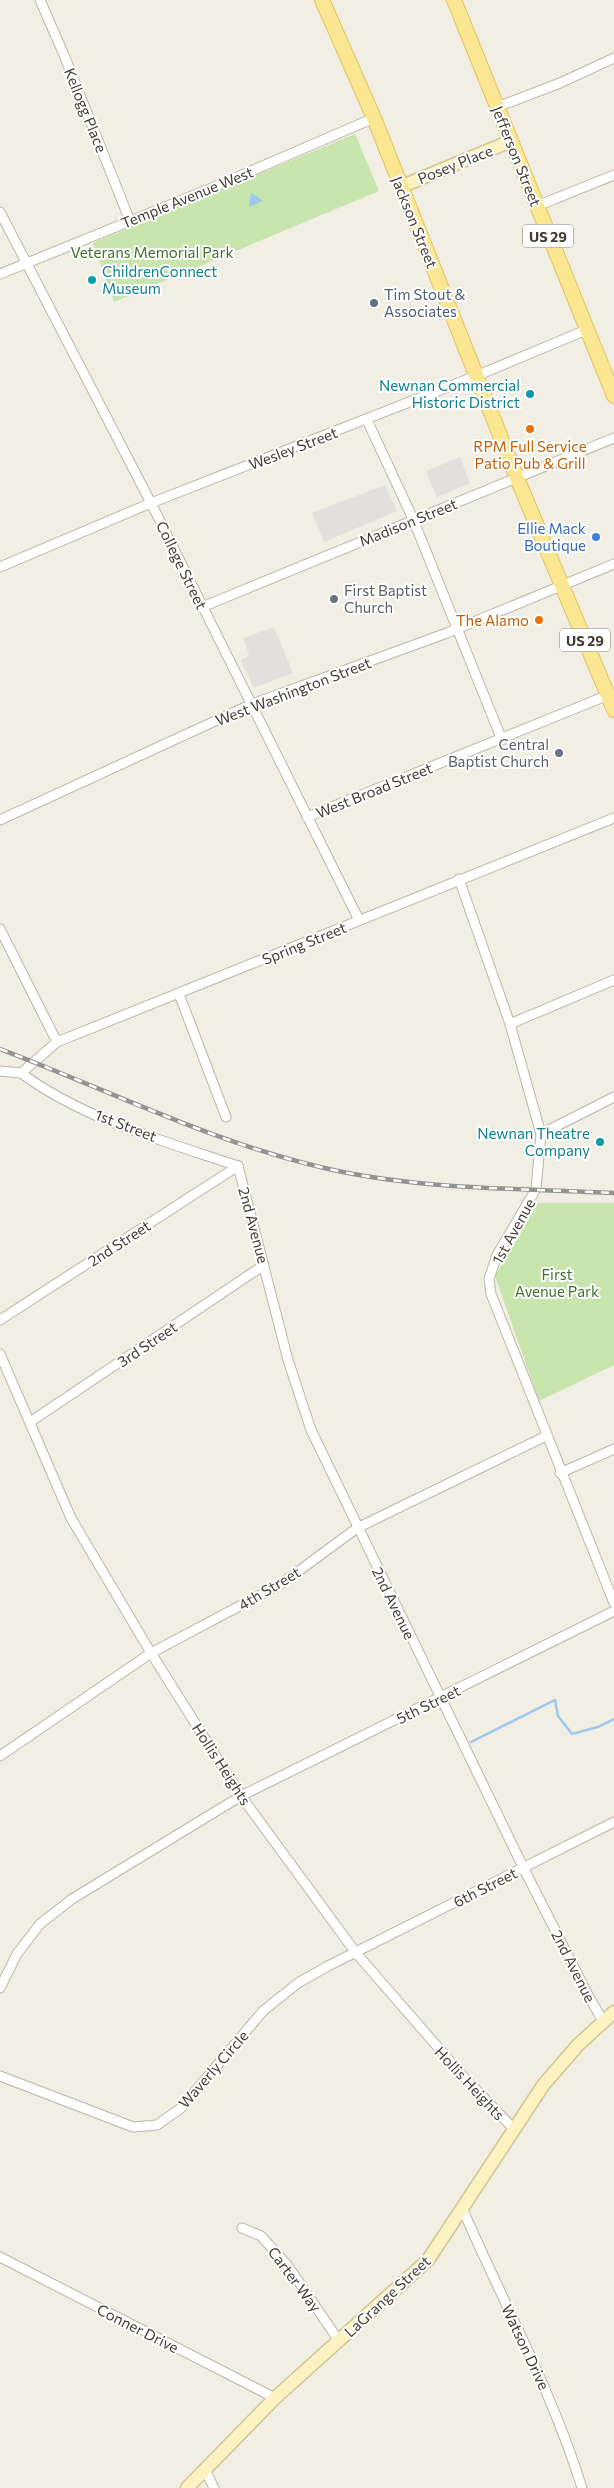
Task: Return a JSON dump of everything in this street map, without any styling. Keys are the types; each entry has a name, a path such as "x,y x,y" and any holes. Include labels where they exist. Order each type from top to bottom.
{"main road":[{"name":"Jackson Street","path":"322,0 374,118 517,478 611,694"},
{"name":"Jefferson Street","path":"454,0 614,396"},
{"name":"US 29","path":"611,694 614,710"}],"street":[{"name":"Kellogg Place","path":"40,0 130,221"},
{"path":"497,108 560,83 614,58"},
{"name":"Temple Avenue West","path":"0,274 374,118"},
{"name":"Posey Place","path":"400,187 511,141"},
{"path":"536,206 614,175"},
{"name":"College Street","path":"0,212 151,503 359,920"},
{"name":"Wesley Street","path":"0,566 151,503 367,420 586,330"},
{"path":"367,420 413,519 456,630 502,740"},
{"name":"Madison Street","path":"202,606 614,438"},
{"name":"West Washington Street","path":"0,820 252,704 456,630 614,564"},
{"name":"West Broad Street","path":"307,817 502,740 611,694"},
{"name":"Spring Street","path":"21,1073 57,1042 614,818"},
{"name":"1st Avenue","path":"459,879 510,1024 541,1134 536,1189 497,1255 489,1279 491,1294 532,1396 560,1473 614,1603"},
{"path":"0,929 57,1042"},
{"path":"510,1024 614,980"},
{"path":"179,994 226,1117"},
{"path":"0,1071 21,1073"},
{"name":"1st Street","path":"21,1073 47,1092 117,1123 238,1166"},
{"path":"541,1134 614,1097"},
{"name":"2nd Avenue","path":"238,1166 288,1360 310,1430 523,1867 589,1998 603,2021"},
{"name":"2nd Street","path":"0,1320 238,1166"},
{"name":"3rd Street","path":"30,1422 264,1265"},
{"name":"Hollis Heights","path":"0,1354 71,1518 151,1653 241,1796 356,1953 462,2075 513,2128"},
{"name":"4th Street","path":"0,1756 151,1653 281,1584 357,1528 546,1436"},
{"path":"560,1473 614,1449"},
{"name":"5th Street","path":"241,1796 614,1611"},
{"path":"0,1988 17,1954 40,1924 72,1899 241,1796"},
{"name":"6th Street","path":"356,1953 614,1822"},
{"name":"Waverly Circle","path":"0,2076 133,2127 157,2125 181,2108 263,2011 298,1983 356,1953"},
{"name":"LaGrange Street","path":"187,2488 275,2398 423,2265 462,2210 513,2128 544,2084 603,2021 614,2012"},
{"name":"Watson Drive","path":"462,2210 548,2396 582,2488"},
{"name":"Carter Way","path":"242,2228 261,2236 288,2266 339,2340"},
{"name":"Conner Drive","path":"0,2257 275,2398"},
{"path":"205,2470 214,2488"}],"green space":[{"name":"Veterans Memorial Park","path":"355,134 379,191 114,302 93,243"},
{"name":"First Avenue Park","path":"538,1203 614,1203 614,1365 539,1401 495,1276"}],"shaded area":[{"path":"460,457 470,483 437,497 426,471"},
{"path":"385,485 397,511 324,542 312,513"},
{"path":"274,627 293,673 254,688 241,660 249,654 243,638"}],"water":[{"path":"251,192 263,201 249,207"}],"waterway":[{"path":"471,1742 555,1700 558,1716 572,1734 598,1727 614,1719"}],"railway":[{"path":"0,1049 198,1129 279,1156 320,1167 356,1175 429,1184 614,1193"}],"place":[{"name":"ChildrenConnect Museum","path":"92,280"},
{"name":"Tim Stout & Associates","path":"374,303"},
{"name":"Newnan Commercial Historic District","path":"530,394"},
{"name":"RPM Full Service Patio Pub & Grill","path":"530,429"},
{"name":"Ellie Mack Boutique","path":"596,537"},
{"name":"First Baptist Church","path":"334,599"},
{"name":"The Alamo","path":"539,620"},
{"name":"Central Baptist Church","path":"559,753"},
{"name":"Newnan Theatre Company","path":"600,1142"}]}
